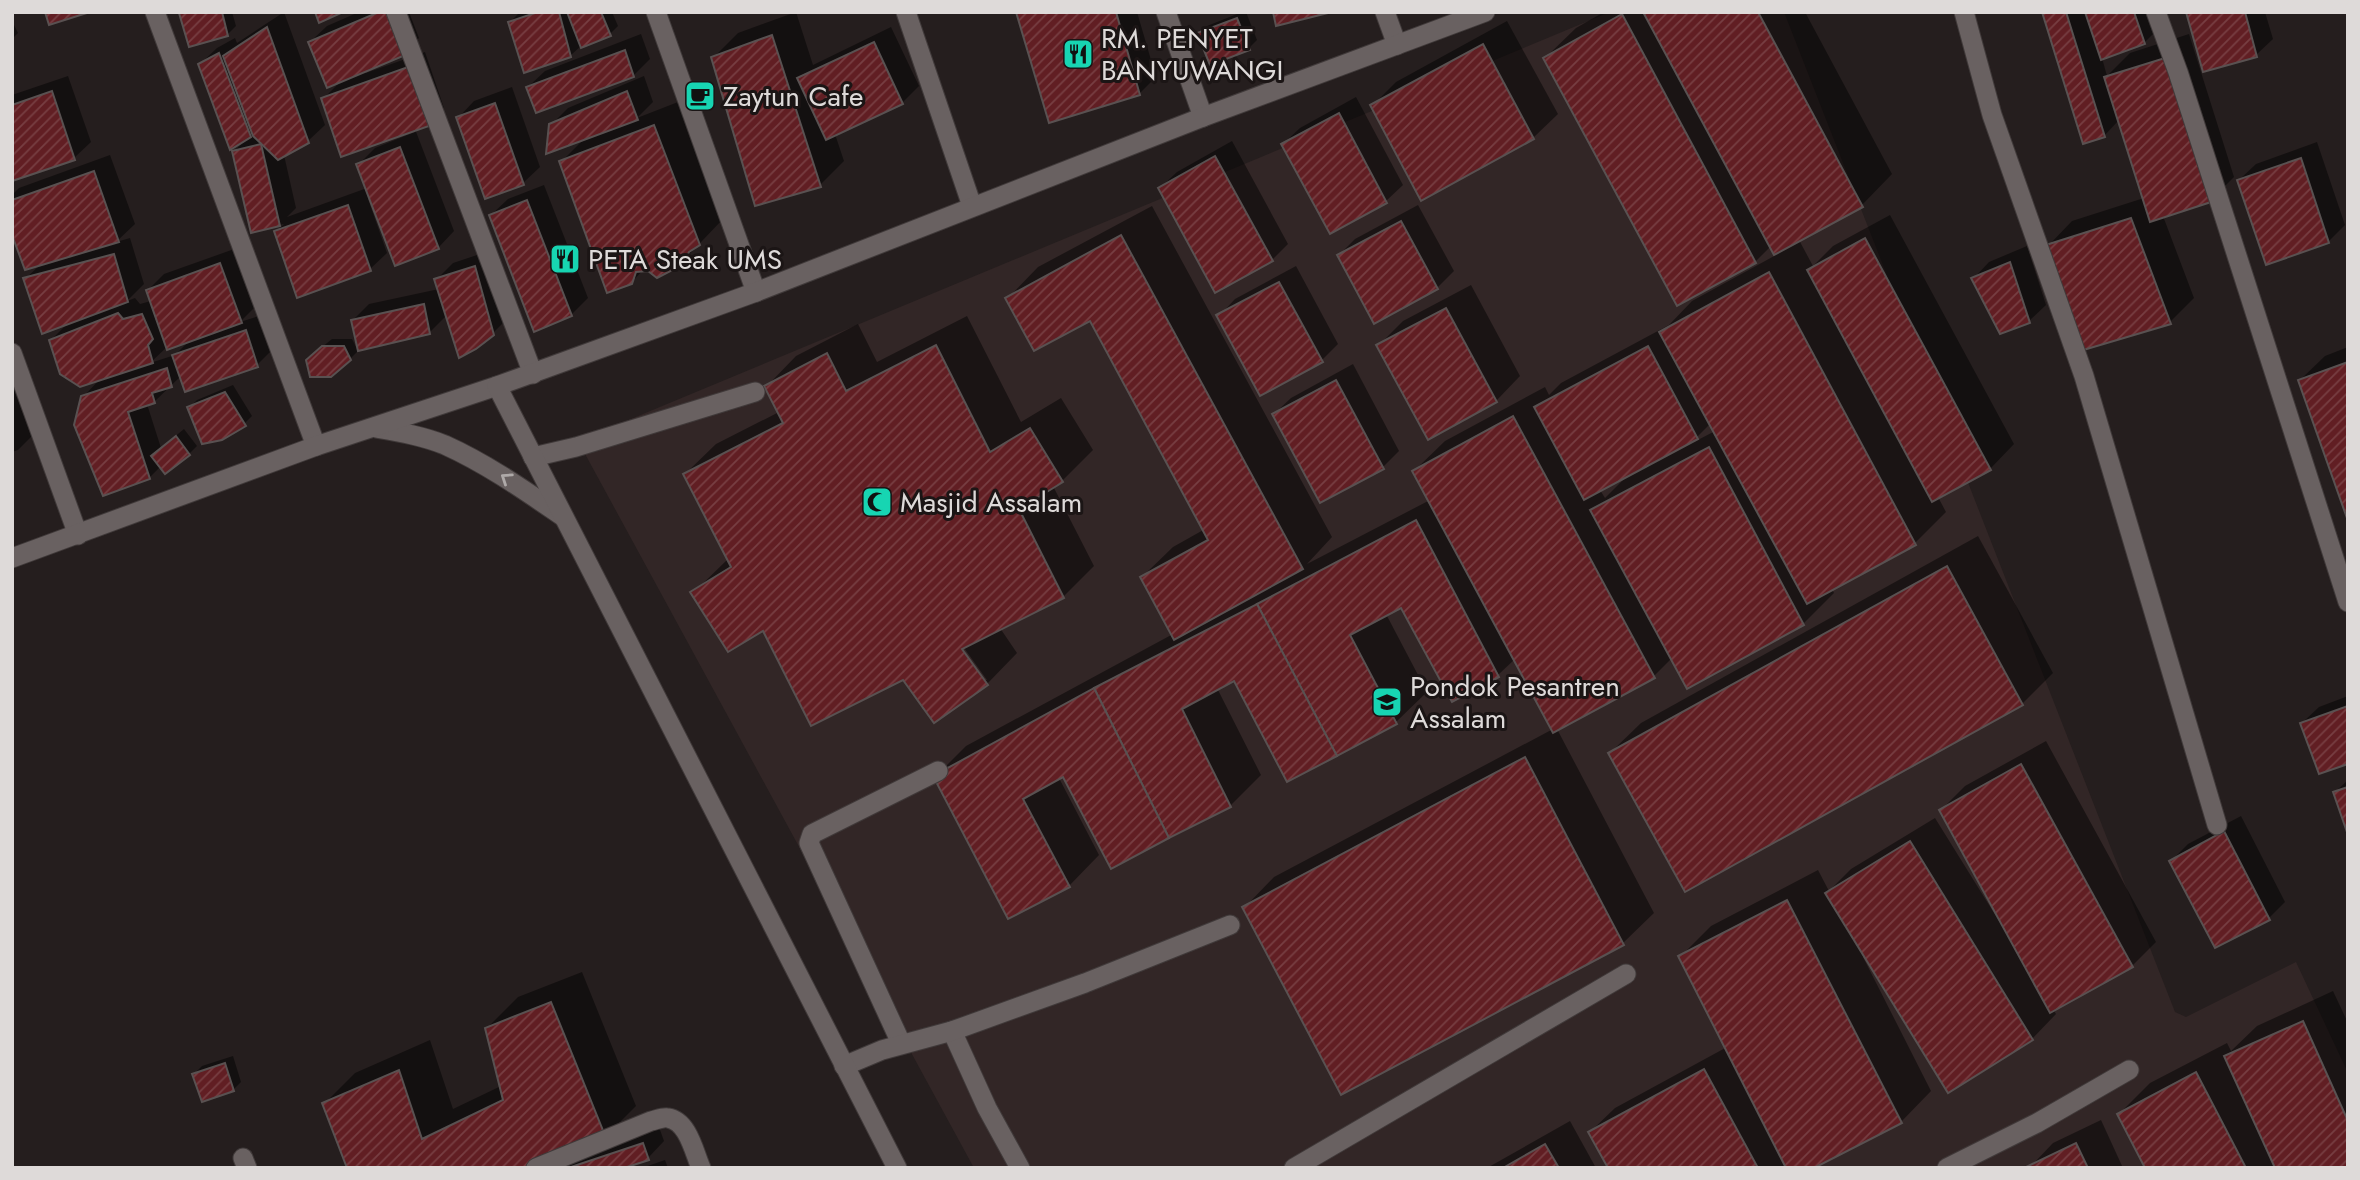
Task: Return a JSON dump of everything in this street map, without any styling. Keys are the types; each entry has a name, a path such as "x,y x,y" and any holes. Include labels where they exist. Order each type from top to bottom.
{"street":[{"path":"155,12 316,446"},
{"path":"396,12 533,374"},
{"path":"656,12 756,292"},
{"path":"906,12 972,206"},
{"path":"1166,12 1203,117"},
{"path":"1385,12 1396,45"},
{"path":"12,558 316,446 533,374 756,292 1203,117 1485,12"},
{"path":"1964,12 1992,115 2084,376 2217,825"},
{"path":"2157,12 2348,602"},
{"path":"12,353 78,535"},
{"path":"497,386 897,1168"},
{"path":"533,457 576,447 755,392"},
{"path":"373,427 443,445 494,470 563,516"},
{"path":"901,1043 809,843 812,834 938,771"},
{"path":"844,1066 901,1043 952,1031 1084,983 1230,925"},
{"path":"1294,1168 1626,974"},
{"path":"952,1031 1020,1168"},
{"path":"1947,1168 2037,1123 2129,1070"},
{"path":"536,1168 651,1121 667,1118 678,1123 686,1132 701,1168"}],"shaded area":[{"name":"Pondok Pesantren Assalam","path":"1610,12 1784,12 2175,1012 2186,1017 2296,962 2348,1073 2348,1168 974,1168 578,441"}],"building":[{"path":"45,12 90,12 49,25"},
{"path":"222,12 228,36 189,47 179,13"},
{"path":"315,12 343,12 319,23"},
{"path":"379,12 386,12 403,56 327,88 308,42"},
{"path":"538,12 559,12 571,57 524,73 508,22"},
{"path":"567,12 601,12 611,36 581,48"},
{"name":"RM. PENYET BANYUWANGI","path":"1016,12 1116,12 1140,95 1049,123"},
{"path":"1273,12 1332,12 1276,26"},
{"path":"1643,12 1758,12 1863,207 1774,255"},
{"path":"2042,12 2066,12 2105,137 2083,144"},
{"path":"2085,12 2134,12 2145,44 2101,60"},
{"path":"2186,12 2245,12 2257,57 2203,72"},
{"path":"1622,14 1756,263 1677,306 1543,58"},
{"path":"1237,18 1250,50 1210,65 1197,33"},
{"path":"267,27 309,143 278,160 253,136 223,56"},
{"path":"772,35 821,187 755,206 711,57"},
{"path":"874,42 903,104 826,140 797,78"},
{"path":"1483,44 1534,139 1421,201 1370,105"},
{"path":"625,50 634,77 536,113 526,87"},
{"path":"219,53 251,137 230,150 198,64"},
{"path":"2165,58 2211,202 2150,222 2104,77"},
{"path":"408,67 429,126 341,157 321,98"},
{"path":"52,91 75,160 12,181 12,105"},
{"path":"627,91 638,120 546,154 549,124"},
{"path":"495,103 524,185 485,199 456,117"},
{"path":"1339,113 1387,203 1330,234 1281,144"},
{"path":"654,125 700,245 689,252 682,265 657,278 648,271 636,272 632,284 607,293 559,161"},
{"path":"261,144 280,226 251,233 232,151"},
{"path":"400,147 439,249 395,266 356,164"},
{"path":"1215,156 1273,261 1215,293 1158,188"},
{"path":"2301,158 2329,243 2266,265 2237,180"},
{"path":"94,171 119,242 25,270 12,235 12,200"},
{"path":"527,200 572,316 534,332 489,215"},
{"path":"348,205 371,271 297,298 274,231"},
{"path":"2131,218 2171,324 2080,351 2046,245"},
{"path":"1401,221 1438,289 1374,324 1337,255"},
{"path":"1121,235 1303,569 1174,640 1140,577 1208,540 1090,321 1034,351 1005,298"},
{"path":"1865,238 1991,470 1932,502 1807,270"},
{"path":"114,254 128,302 42,334 23,278"},
{"path":"2010,262 2030,323 2000,334 1971,278"},
{"path":"220,263 242,323 167,350 146,290"},
{"path":"475,266 494,335 459,358 434,279"},
{"path":"1769,272 1916,545 1807,604 1659,332"},
{"path":"1279,282 1323,362 1260,396 1216,315"},
{"path":"424,304 430,334 358,351 351,320"},
{"path":"1446,308 1497,402 1428,440 1376,345"},
{"path":"118,313 123,319 142,314 153,339 148,345 153,363 80,387 60,374 49,340"},
{"path":"246,330 258,367 185,392 172,355"},
{"path":"936,345 990,452 1030,428 1063,482 1019,509 1064,598 962,649 988,685 934,723 903,680 811,726 763,631 728,652 690,592 731,567 683,474 783,423 764,386 827,353 846,391"},
{"path":"322,346 344,346 351,360 331,377 310,377 306,360"},
{"path":"1648,346 1698,439 1584,500 1534,407"},
{"path":"2348,362 2348,521 2298,380"},
{"path":"167,368 172,387 152,393 155,403 128,412 150,479 103,496 74,425 81,396"},
{"path":"1336,380 1384,469 1320,503 1272,414"},
{"path":"225,392 246,426 222,440 202,444 187,407"},
{"path":"1513,416 1655,678 1553,733 1412,471"},
{"path":"176,436 190,455 165,474 151,456"},
{"path":"1709,447 1804,625 1687,689 1590,510"},
{"path":"1416,520 1499,677 1452,702 1401,608 1350,635 1397,724 1337,756 1257,604"},
{"path":"1947,566 2023,705 1685,892 1608,753"},
{"path":"1257,604 1337,756 1287,782 1234,681 1182,709 1231,807 1169,838 1094,688"},
{"path":"1094,688 1169,838 1111,869 1063,777 1023,799 1070,887 1008,919 933,776"},
{"path":"2348,706 2348,764 2319,774 2300,723"},
{"path":"1525,757 1624,945 1341,1095 1242,907"},
{"path":"2021,764 2133,967 2050,1013 1939,810"},
{"path":"2348,787 2348,835 2333,792"},
{"path":"2224,831 2270,920 2215,948 2169,861"},
{"path":"1910,841 2033,1040 1948,1093 1825,893"},
{"path":"1787,900 1902,1123 1814,1168 1786,1168 1678,956"},
{"path":"551,1002 606,1138 529,1168 347,1168 322,1103 399,1070 422,1139 503,1100 485,1028"},
{"path":"2303,1021 2348,1121 2348,1168 2275,1168 2224,1056"},
{"path":"225,1063 234,1091 202,1102 192,1074"},
{"path":"1704,1069 1758,1168 1608,1168 1588,1132"},
{"path":"2196,1072 2246,1168 2145,1168 2117,1114"},
{"path":"643,1143 649,1160 624,1168 568,1168"},
{"path":"2076,1143 2088,1168 2026,1167"},
{"path":"1545,1144 1559,1168 1503,1168"}],"place":[{"name":"RM. PENYET BANYUWANGI","path":"1078,54"},
{"name":"Zaytun Cafe","path":"700,96"},
{"name":"PETA Steak UMS","path":"565,259"},
{"name":"Masjid Assalam","path":"877,502"},
{"name":"Pondok Pesantren Assalam","path":"1387,702"}]}
